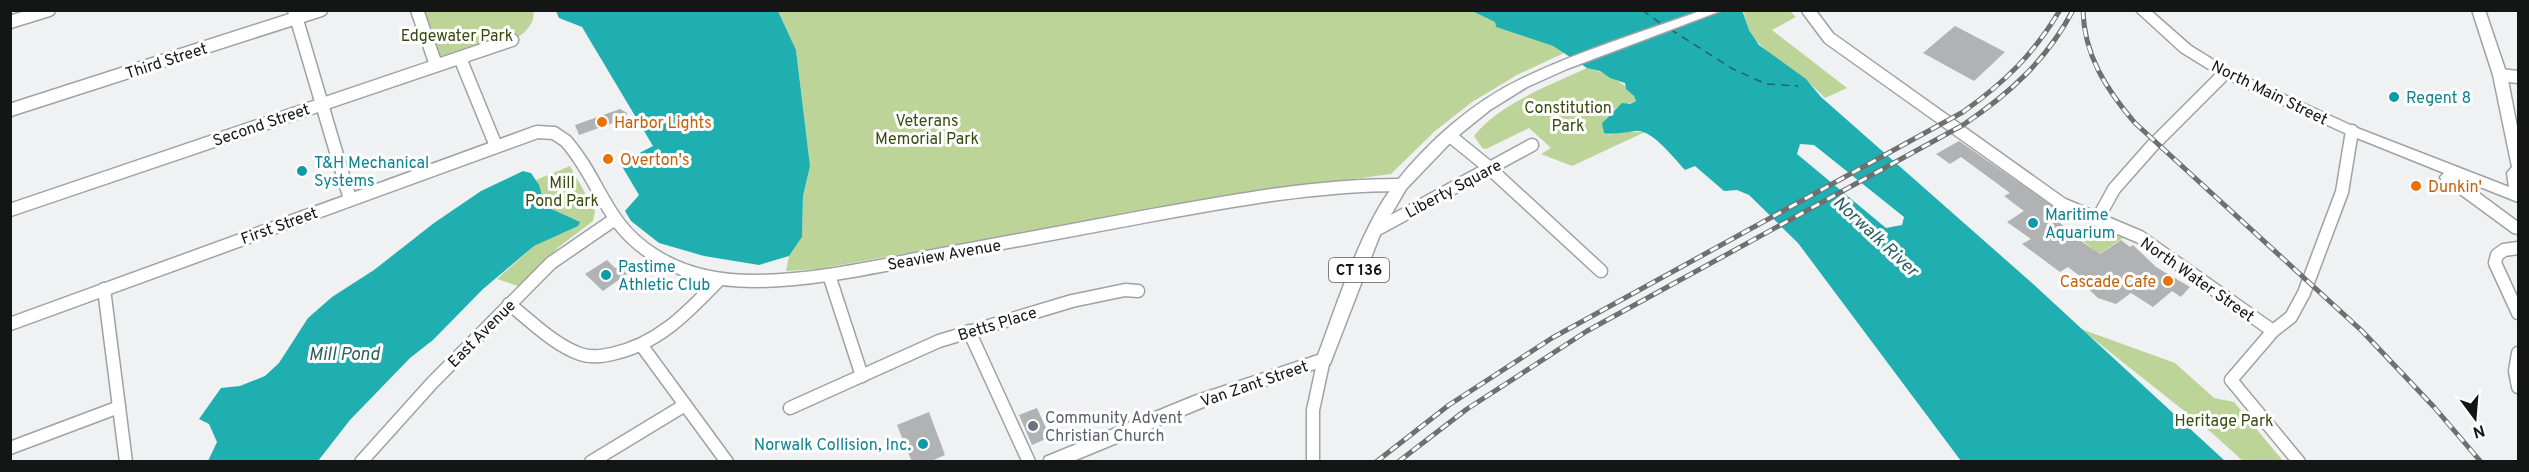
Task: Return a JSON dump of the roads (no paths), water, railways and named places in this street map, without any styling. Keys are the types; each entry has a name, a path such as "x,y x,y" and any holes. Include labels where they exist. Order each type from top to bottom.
{"main road":[{"name":"Liberty Square","path":"1401,185 1449,135 1485,107 1522,84 1562,66 1717,10"},
{"name":"North Main Street","path":"2141,10 2186,49 2225,73 2352,131 2518,196"},
{"path":"2478,10 2500,75 2518,167 2514,173 2518,196"},
{"name":"North Main Street","path":"2411,155 2456,182 2518,229"},
{"name":"CT 136","path":"1324,359 1374,231 1401,185"},
{"name":"Van Zant Street","path":"1051,462 1200,401 1324,359"}],"street":[{"path":"10,22 49,10"},
{"name":"Third Street","path":"10,110 295,14 321,10"},
{"path":"417,10 436,65"},
{"name":"North Water Street","path":"1808,10 1829,38 2062,204 2140,237 2273,331 2231,380 2299,462"},
{"path":"295,14 350,199"},
{"name":"Second Street","path":"10,210 512,40"},
{"path":"460,58 496,146"},
{"path":"2097,220 2114,189 2145,154 2225,73"},
{"path":"2500,75 2518,77"},
{"path":"2273,331 2291,317 2304,293 2342,192 2352,131"},
{"name":"First Street","path":"10,324 525,135 548,132"},
{"name":"Seaview Avenue","path":"548,132 564,139 574,151 615,219 632,240 654,255 685,270 720,279 770,282 829,275 1257,196 1355,185 1401,185"},
{"path":"1449,135 1490,169 1602,271"},
{"name":"Liberty Square","path":"1374,231 1532,145"},
{"name":"East Avenue","path":"362,462 432,382 551,263 615,219"},
{"path":"2518,248 2500,250 2495,255 2494,264 2518,313"},
{"path":"829,275 862,376"},
{"path":"509,304 576,353 592,357 642,346 670,329 720,279"},
{"path":"104,290 126,462"},
{"name":"Betts Place","path":"790,408 939,341 1072,301 1125,290 1138,291"},
{"path":"969,331 1029,462"},
{"path":"642,346 727,462"},
{"path":"2518,353 2515,371 2518,387"},
{"path":"1313,462 1313,410 1324,359"},
{"path":"591,462 685,405"},
{"path":"10,448 119,407"}],"water":[{"name":"Norwalk River","path":"1742,10 1749,30 1759,45 1806,79 1821,97 2032,283 2225,461 1961,461 1798,243 1749,195 1737,190 1724,191 1695,166 1685,170 1656,139 1642,132 1604,133 1602,123 1622,103 1630,104 1636,101 1626,89 1625,83 1610,78 1600,71 1587,68 1553,46 1496,27 1495,22 1472,11"},
{"path":"556,11 778,11 796,50 810,166 803,196 802,237 789,256 759,265 704,256 659,243 631,221 625,211 639,195 620,163 653,146 582,27 559,18"},
{"name":"Mill Pond","path":"523,171 531,173 539,185 545,206 580,222 578,226 534,246 483,289 433,340 410,358 350,420 318,461 208,461 217,442 209,424 199,419 221,388 240,386 265,376 279,363 308,318 332,297 374,270 434,223 481,191"}],"railway":[{"path":"1376,462 1449,405 1552,338 1963,112 2017,67 2039,41 2060,10"},
{"path":"1398,462 1467,409 1587,331 1963,125 2026,75 2051,45 2073,10"},
{"path":"2083,10 2087,42 2092,57 2106,84 2135,123 2362,331 2434,407 2481,462"}],"place":[{"name":"Regent 8","path":"2394,97"},
{"name":"Harbor Lights","path":"602,122"},
{"name":"Overton's","path":"608,159"},
{"name":"T&H Mechanical Systems","path":"302,171"},
{"name":"Dunkin'","path":"2416,186"},
{"name":"Maritime Aquarium","path":"2033,223"},
{"name":"Pastime Athletic Club","path":"606,275"},
{"name":"Cascade Cafe","path":"2168,281"},
{"name":"Community Advent Christian Church","path":"1033,426"},
{"name":"Norwalk Collision, Inc.","path":"923,444"}],"park label":[{"name":"Edgewater Park","path":"457,35"},
{"name":"Constitution Park","path":"1568,116"},
{"name":"Veterans Memorial Park","path":"927,129"},
{"name":"Mill Pond Park","path":"562,191"},
{"name":"Heritage Park","path":"2224,420"}]}
